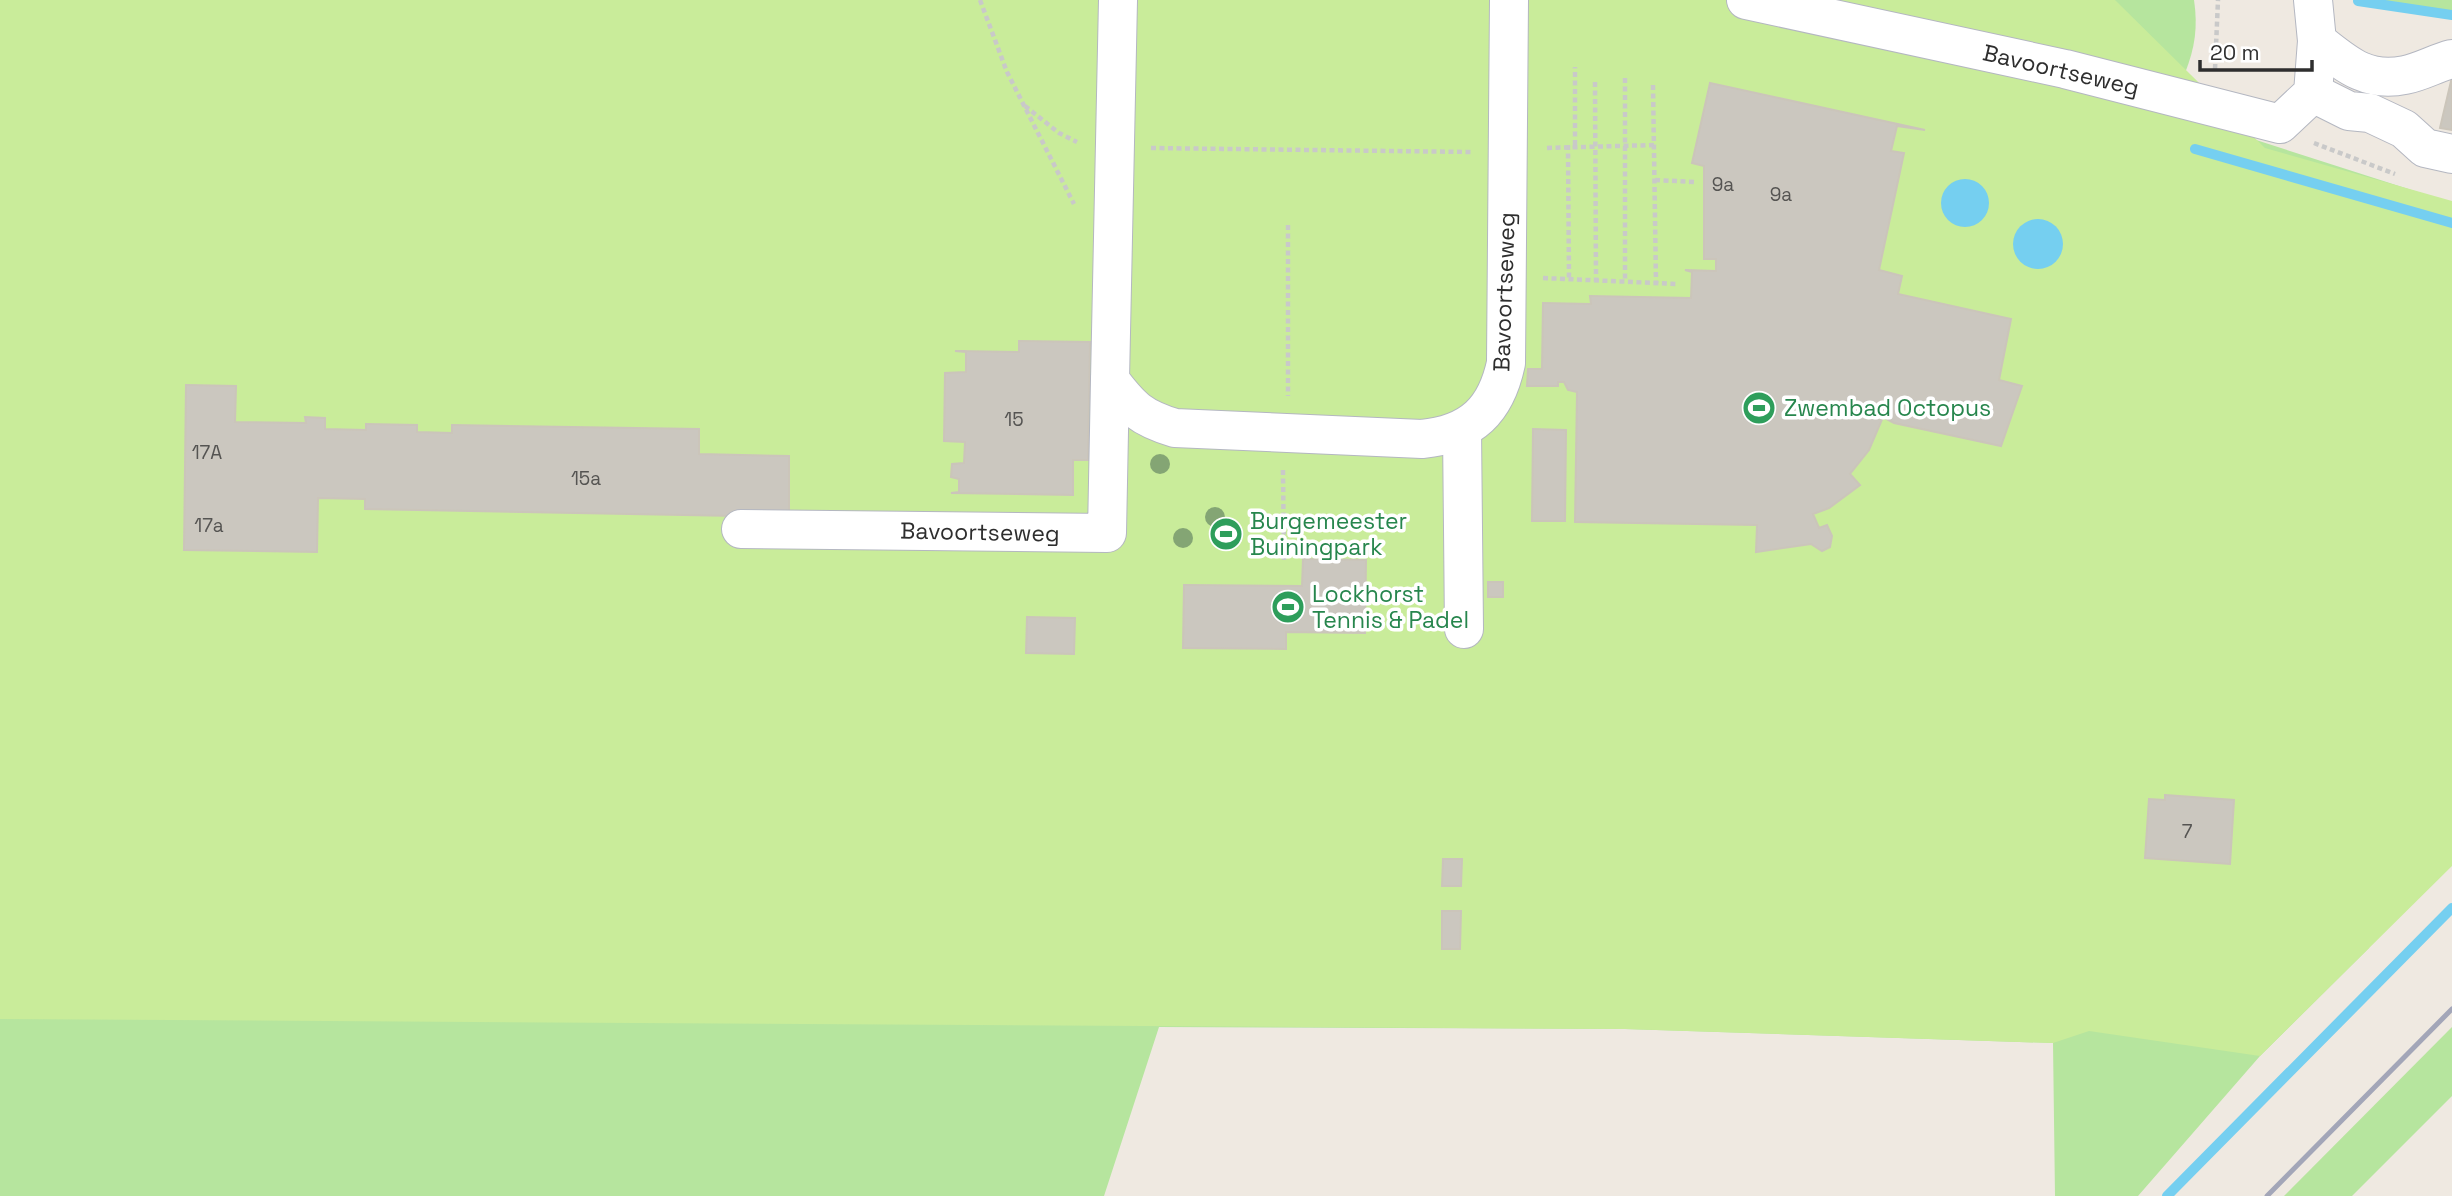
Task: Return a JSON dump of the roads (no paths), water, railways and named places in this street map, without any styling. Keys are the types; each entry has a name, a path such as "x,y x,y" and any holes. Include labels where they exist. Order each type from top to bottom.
{"street":[{"name":"Bavoortseweg","path":"741,530 1107,533 1118,0"},
{"name":"Bavoortseweg","path":"1110,380 1127,403 1146,419 1175,428 1422,439 1444,436 1462,429 1485,412 1500,390 1506,363 1509,0"},
{"name":"Bavoortseweg","path":"1746,0 2065,69 2280,124 2313,93"},
{"path":"2313,0 2317,41 2313,93 2349,111 2370,113 2404,129 2424,148 2452,154"},
{"path":"2317,41 2338,0"},
{"path":"2317,41 2351,69 2379,77 2407,75 2452,59"},
{"path":"1462,429 1464,629"}],"water":[{"path":"1965,179 1982,186 1989,203 1982,220 1965,227 1948,220 1941,203 1948,186"},
{"path":"2038,219 2056,226 2063,244 2056,262 2038,269 2020,262 2013,244 2020,226"}],"waterway":[{"path":"2358,1 2452,15"},
{"path":"2195,149 2452,223"},
{"path":"2167,1196 2452,908"}],"railway":[{"path":"2267,1196 2452,1009"}],"place":[{"name":"Zwembad Octopus","path":"1759,408"},
{"name":"Burgemeester Buiningpark","path":"1226,534"},
{"name":"Lockhorst Tennis & Padel","path":"1288,607"}]}
